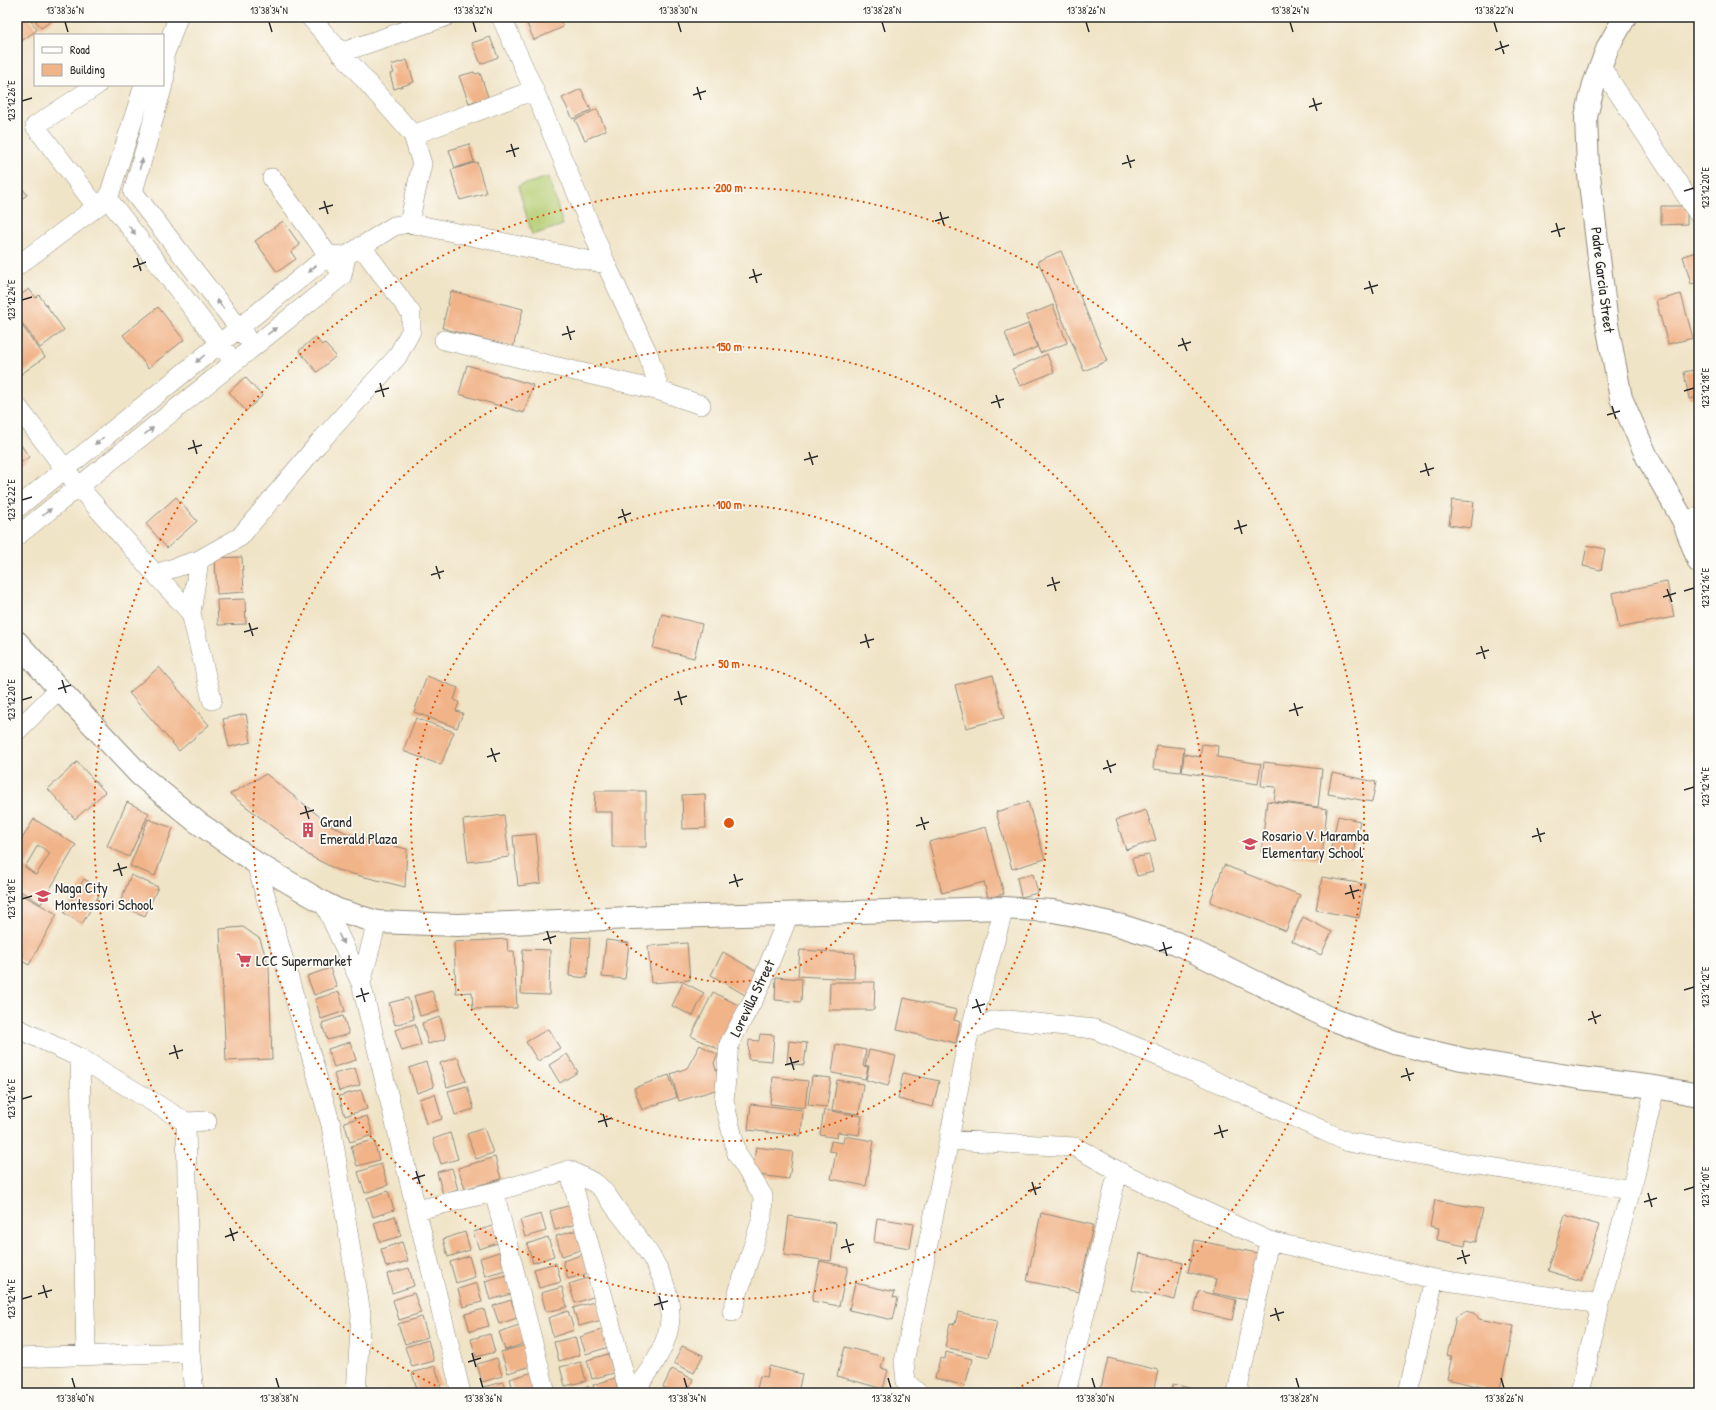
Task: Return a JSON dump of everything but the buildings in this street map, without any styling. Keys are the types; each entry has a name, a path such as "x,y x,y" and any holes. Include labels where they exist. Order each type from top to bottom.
{"main road":[{"name":"Padre Garcia Street","path":"1625,17 1608,47 1594,84 1586,118 1588,167 1607,324 1621,398 1647,457 1691,519 1699,562"},
{"path":"17,642 140,775 197,822 256,863 324,903 338,910 377,922 458,925 631,918 1004,908 1053,911 1122,926 1176,944 1329,1018 1395,1044 1462,1059 1580,1078 1656,1087 1699,1095"}],"street":[{"path":"164,56 178,17"},
{"path":"310,17 413,135 422,164 402,224"},
{"path":"340,53 445,17"},
{"path":"501,17 534,90 606,264 648,354 660,391"},
{"path":"1601,67 1699,215"},
{"path":"95,86 35,126 102,203 220,344 234,363"},
{"path":"102,203 144,86"},
{"path":"133,192 161,86"},
{"path":"413,135 534,90"},
{"path":"155,574 199,560 240,537 317,445 397,357 411,331 411,313 352,249 272,178"},
{"path":"17,266 102,203 133,192"},
{"path":"133,192 253,346"},
{"path":"17,508 239,328 352,249 402,224 606,264"},
{"path":"17,536 342,276 352,249"},
{"path":"444,340 660,391 701,405"},
{"path":"17,406 78,486 191,613"},
{"path":"199,560 191,613 212,700"},
{"path":"17,731 59,689"},
{"path":"256,863 331,1125 361,1314 356,1393"},
{"path":"324,903 362,984 461,1393"},
{"path":"918,1393 906,1382 904,1362 949,1140 967,1042 1004,908"},
{"name":"Lorevilla Street","path":"732,1312 762,1218 763,1196 737,1154 724,1101 729,1044 758,989 789,914"},
{"path":"362,984 377,922"},
{"path":"971,1029 993,1021 1008,1020 1094,1029 1200,1074 1348,1142 1631,1190"},
{"path":"17,1028 80,1058 186,1122 207,1121"},
{"path":"80,1058 86,1356"},
{"path":"1580,1393 1600,1304 1631,1190 1656,1087"},
{"path":"186,1122 190,1352 194,1393"},
{"path":"949,1140 1075,1147 1118,1171 1269,1241 1434,1279 1600,1304"},
{"path":"416,1210 494,1192 569,1170 598,1185 635,1233 657,1268 669,1298 669,1327 660,1352 646,1376 632,1393"},
{"path":"569,1170 629,1393"},
{"path":"1066,1393 1118,1171"},
{"path":"494,1192 546,1393"},
{"path":"1237,1393 1269,1241"},
{"path":"1408,1393 1434,1279"},
{"path":"17,1358 190,1352"}],"green space":[{"path":"549,177 563,225 532,235 518,186"}],"place":[{"name":"Grand Emerald Plaza","path":"308,830"},
{"name":"Rosario V. Maramba Elementary School","path":"1250,844"},
{"name":"Naga City Montessori School","path":"43,896"},
{"name":"LCC Supermarket","path":"244,960"}]}
